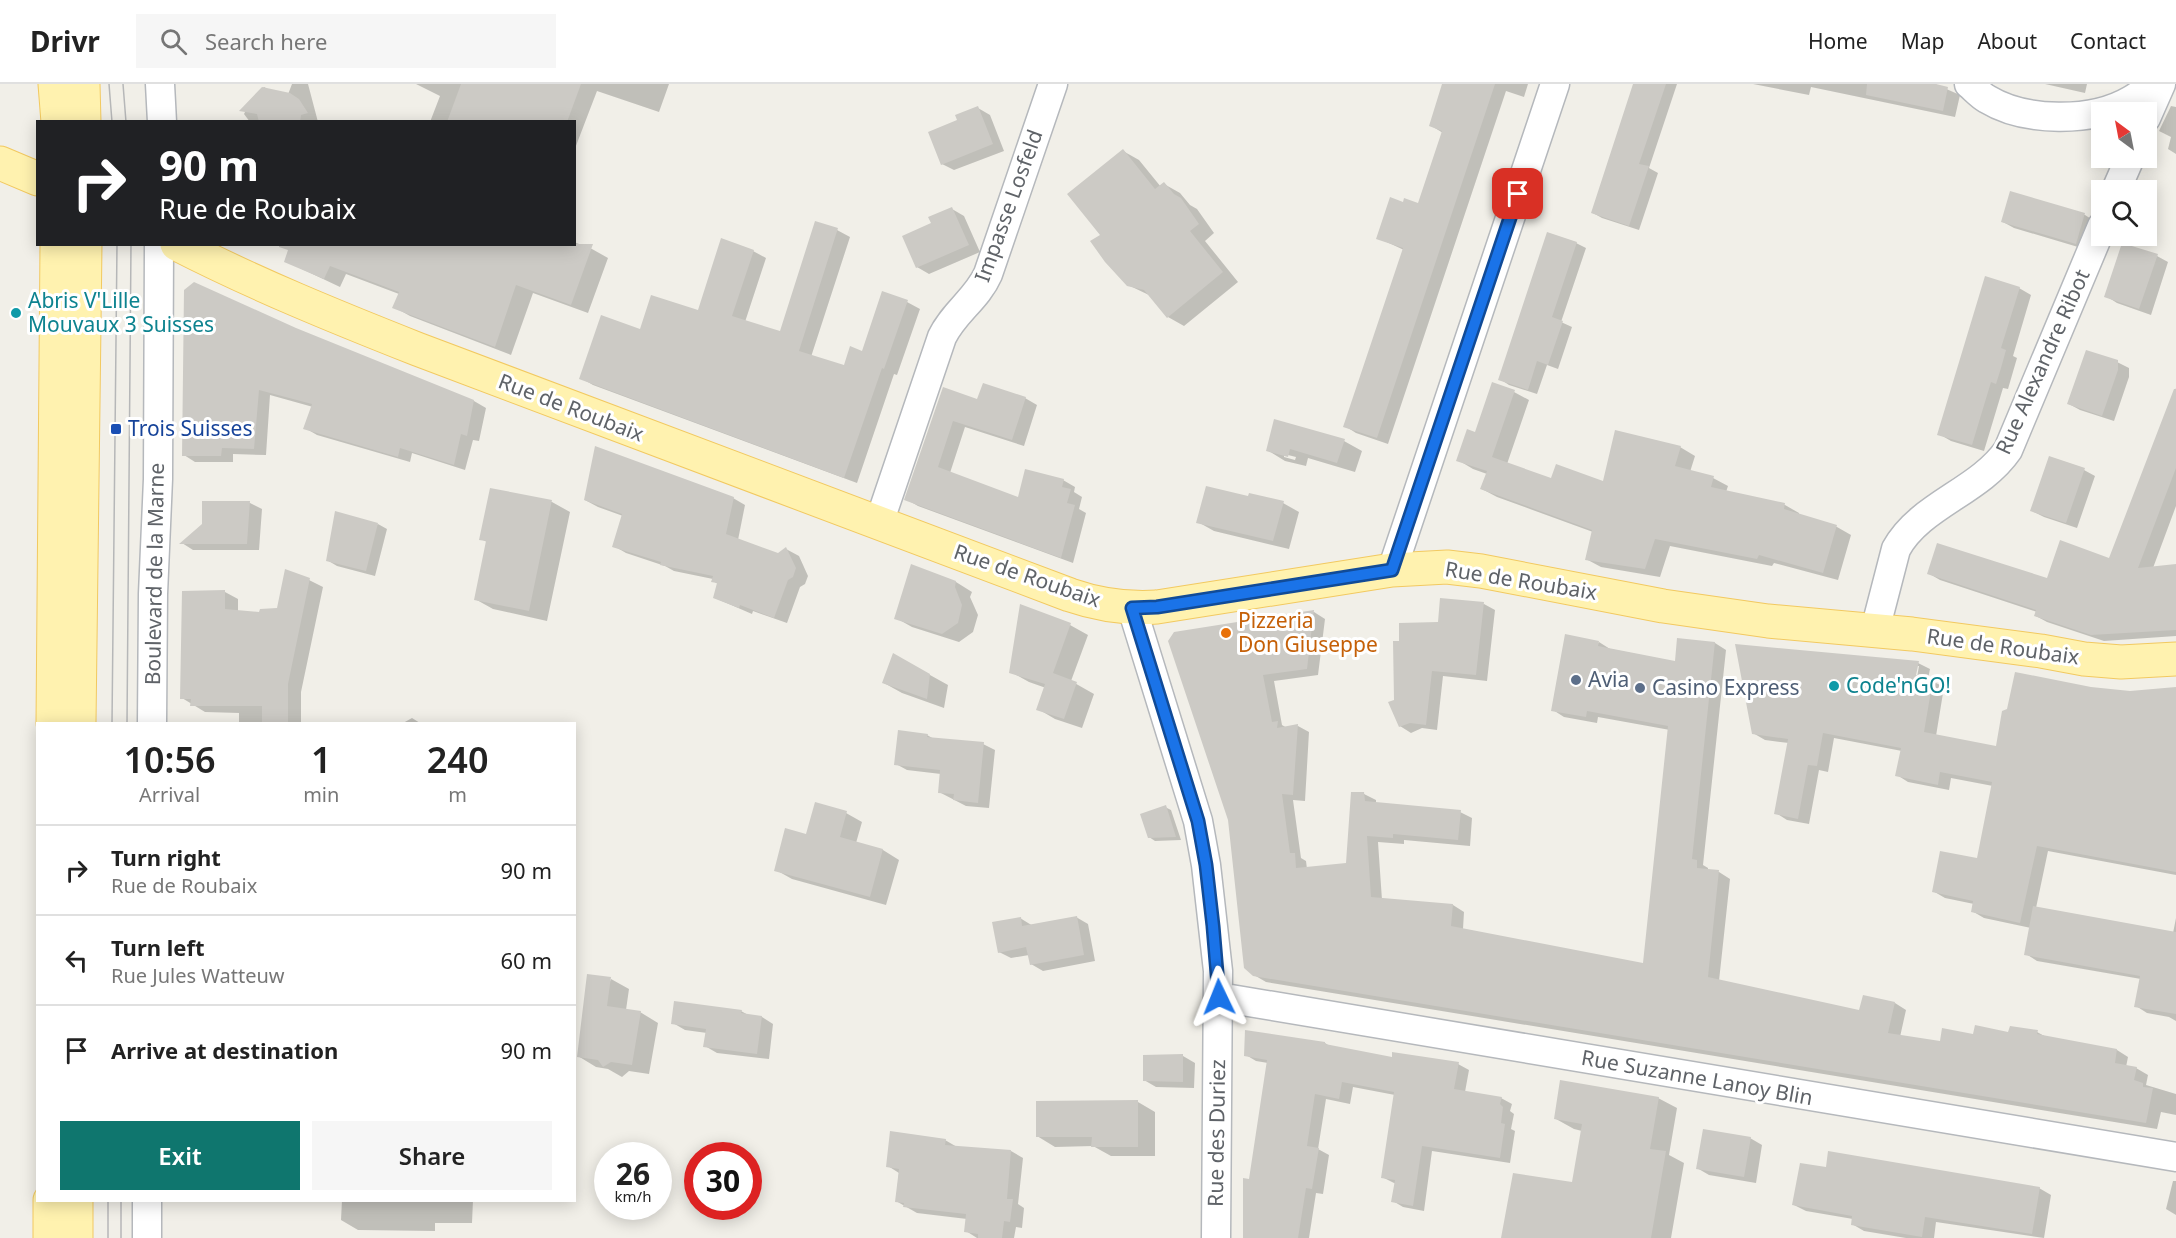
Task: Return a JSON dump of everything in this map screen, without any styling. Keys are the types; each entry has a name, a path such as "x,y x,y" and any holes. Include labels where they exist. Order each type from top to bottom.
{"main road":[{"path":"56,84 58,120"},
{"path":"83,84 84,120"},
{"path":"0,163 36,178"},
{"path":"53,722 57,246"},
{"path":"79,722 85,246"},
{"name":"Rue de Roubaix","path":"181,246 290,297 417,349 1085,600 1132,608 1157,607 1392,570 1435,567 1462,569 1663,606 1768,621 1875,630 2041,651 2084,659 2121,662 2176,658"},
{"path":"50,1202 50,1238"},
{"path":"76,1202 76,1238"}],"street":[{"path":"160,84 162,120"},
{"name":"Impasse Losfeld","path":"879,523 942,337 953,317 984,285 1053,84"},
{"path":"1392,570 1555,84"},
{"path":"1969,84 1986,98 2005,107 2062,117 2086,115 2130,101 2154,84"},
{"path":"2153,102 2161,84"},
{"name":"Boulevard de la Marne","path":"152,722 153,594 158,479 159,246"},
{"name":"Rue Alexandre Ribot","path":"1875,630 1896,549 1901,539 1917,524 1986,475 2008,450 2094,246"},
{"name":"Rue des Duriez","path":"1132,608 1198,821 1206,865 1219,997 1216,1238"},
{"name":"Rue Suzanne Lanoy Blin","path":"1219,997 2176,1157"},
{"path":"147,1202 147,1238"}],"building":[{"path":"461,84 581,84 568,120 448,120"},
{"path":"1442,84 1495,84 1377,438 1343,427 1403,248 1376,239 1390,197 1403,202 1404,198 1418,203 1442,131 1429,126"},
{"path":"1633,84 1666,84 1639,164 1649,166 1629,226 1591,213"},
{"path":"1867,84 1936,84 1948,87 1943,111 1866,95"},
{"path":"262,87 290,93 299,99 308,113 301,115 300,120 258,120 257,114 239,111"},
{"path":"978,106 993,144 941,165 928,132 957,120 955,115"},
{"path":"1123,149 1155,189 1164,182 1174,194 1181,198 1199,224 1190,231 1223,272 1167,318 1144,290 1127,286 1105,262 1090,241 1100,235 1067,194"},
{"path":"2010,191 2085,213 2076,244 2001,222"},
{"path":"952,207 969,245 916,268 902,236 931,223 928,217"},
{"path":"815,221 838,228 799,351 844,365 850,346 862,351 882,291 908,300 844,478 579,379 601,315 640,329 651,295 698,310 721,238 754,250 732,316 780,331"},
{"path":"1547,232 1577,242 1552,317 1563,321 1548,365 1537,361 1528,390 1498,380"},
{"path":"576,244 593,244 571,305 516,285 495,347 392,308 399,292 330,266 324,279 284,262 288,250 279,247 576,246"},
{"path":"2121,246 2132,246 2158,254 2139,309 2104,297"},
{"path":"1985,276 2020,287 2001,348 2006,350 2001,368 1996,384 1991,382 1972,445 1937,435"},
{"path":"194,282 296,328 474,400 467,436 461,434 454,465 400,448 398,457 303,429 312,404 259,390 254,449 222,448 221,456 182,456 184,290"},
{"path":"2086,350 2118,360 2118,370 2102,416 2067,404"},
{"path":"1492,382 1515,390 1492,457 1551,478 1556,464 1603,481 1615,430 1681,446 1675,466 1714,476 1711,487 1785,503 1784,509 1837,525 1823,573 1759,555 1757,559 1655,539 1645,569 1585,560 1592,530 1480,489 1487,471 1456,461 1467,429 1475,432"},
{"path":"983,383 1026,397 1012,440 953,421 938,467 1018,497 1025,469 1064,479 1062,487 1071,489 1067,503 1075,505 1061,558 904,500 943,387 977,399"},
{"path":"2174,389 2176,389 2176,468 2138,568 2176,564 2176,630 2091,635 2034,616 2036,610 1927,574 1937,543 2047,578 2060,540 2109,558"},
{"path":"1274,419 1345,439 1337,463 1290,449 1288,457 1266,451"},
{"path":"595,446 734,497 726,534 778,553 786,547 796,568 793,577 788,580 774,618 713,598 717,583 711,582 713,576 660,565 661,562 612,547 622,514 584,500"},
{"path":"2049,456 2085,468 2066,523 2030,511"},
{"path":"1206,486 1248,496 1249,493 1284,501 1273,541 1196,523"},
{"path":"490,488 552,500 529,611 474,600 486,541 479,540"},
{"path":"202,501 250,501 247,544 179,544 202,524"},
{"path":"335,511 378,523 366,571 326,561"},
{"path":"911,564 956,581 955,587 962,605 958,623 942,634 894,619"},
{"path":"285,569 310,578 288,684 288,722 262,722 262,706 190,706 191,699 180,699 182,591 225,590 225,609 259,612 260,609 277,608"},
{"path":"1440,598 1484,602 1476,675 1432,671 1426,725 1410,723 1399,727 1388,702 1394,700 1393,641 1399,641 1399,623 1438,622"},
{"path":"1020,604 1071,623 1053,673 1077,682 1064,719 1036,710 1045,684 1009,673"},
{"path":"1314,610 1307,669 1263,675 1272,722 1278,721 1277,728 1298,724 1293,795 1282,794 1290,853 1295,853 1296,868 1346,863 1351,792 1364,792 1365,801 1461,810 1458,840 1393,834 1393,838 1367,836 1371,897 1453,904 1451,926 1643,963 1668,726 1587,711 1586,717 1551,711 1565,634 1599,641 1598,646 1675,661 1677,638 1715,642 1692,859 1697,860 1697,868 1719,870 1708,977 1859,1010 1863,995 1895,1002 1888,1033 1940,1041 1942,1028 1973,1034 1975,1025 2008,1032 2010,1026 2038,1030 2037,1034 2117,1049 2115,1063 2137,1067 2134,1080 2143,1083 2143,1087 2153,1088 2146,1123 1253,976 1244,968 1228,820 1168,641 1174,632"},
{"path":"1735,644 1919,661 1916,675 1933,679 1924,732 1996,746 2002,711 2007,709 2015,672 2091,687 2130,691 2176,687 2176,872 2037,846 2020,923 1971,912 1973,901 1932,892 1940,851 1977,858 1992,782 1940,772 1938,785 1895,776 1901,748 1823,733 1817,766 1808,765 1798,819 1774,814 1788,739 1752,734"},
{"path":"893,653 930,674 927,699 882,683"},
{"path":"898,730 928,734 927,737 984,742 978,803 953,800 954,794 938,793 940,770 894,765"},
{"path":"815,802 847,811 840,837 883,849 870,897 774,871 785,828 806,834"},
{"path":"1166,805 1176,837 1148,838 1140,814"},
{"path":"2033,906 2176,932 2176,1014 2134,1007 2140,976 2024,955"},
{"path":"1077,916 1084,955 1030,965 1026,947 998,953 992,922 1021,917 1022,926"},
{"path":"587,974 611,977 607,1006 641,1011 632,1065 611,1062 603,1067 598,1060 577,1057"},
{"path":"674,1001 742,1010 741,1013 762,1016 757,1054 703,1047 706,1029 671,1024"},
{"path":"1245,1030 1325,1042 1325,1044 1392,1057 1392,1052 1459,1062 1454,1089 1502,1097 1501,1123 1505,1124 1500,1158 1422,1146 1413,1206 1391,1202 1395,1180 1381,1178 1394,1092 1342,1082 1339,1099 1315,1094 1307,1146 1319,1148 1312,1189 1306,1188 1298,1238 1243,1238 1243,1178 1249,1179 1267,1060 1244,1056"},
{"path":"1183,1054 1183,1082 1143,1081 1143,1055"},
{"path":"1560,1080 1659,1097 1650,1149 1666,1151 1651,1238 1501,1238 1513,1173 1572,1182 1582,1124 1554,1119"},
{"path":"1138,1100 1138,1147 1091,1147 1092,1137 1036,1137 1036,1101"},
{"path":"1703,1129 1751,1137 1744,1177 1696,1169"},
{"path":"890,1131 946,1139 945,1145 1011,1150 1007,1199 1013,1199 1010,1222 1004,1221 1002,1238 978,1238 978,1234 964,1232 966,1214 903,1207 904,1203 895,1202 899,1169 886,1167"},
{"path":"1828,1151 2040,1187 2032,1234 1925,1217 1922,1237 1851,1225 1852,1216 1792,1205 1800,1163 1826,1167"}],"tram line":[{"path":"109,84 112,120"},
{"path":"123,84 126,120"},
{"path":"112,722 117,246"},
{"path":"127,722 131,246"},
{"path":"108,1202 108,1238"},
{"path":"121,1202 121,1238"}],"place":[{"name":"Abris V'Lille Mouvaux 3 Suisses","path":"16,313"},
{"name":"Trois Suisses","path":"116,429"},
{"name":"Pizzeria Don Giuseppe","path":"1226,633"},
{"name":"Avia","path":"1576,680"},
{"name":"Code'nGO!","path":"1834,686"},
{"name":"Casino Express","path":"1640,688"}],"route":[{"path":"1219,997 1206,865 1198,821 1132,608 1157,607 1392,570 1518,194"}]}
